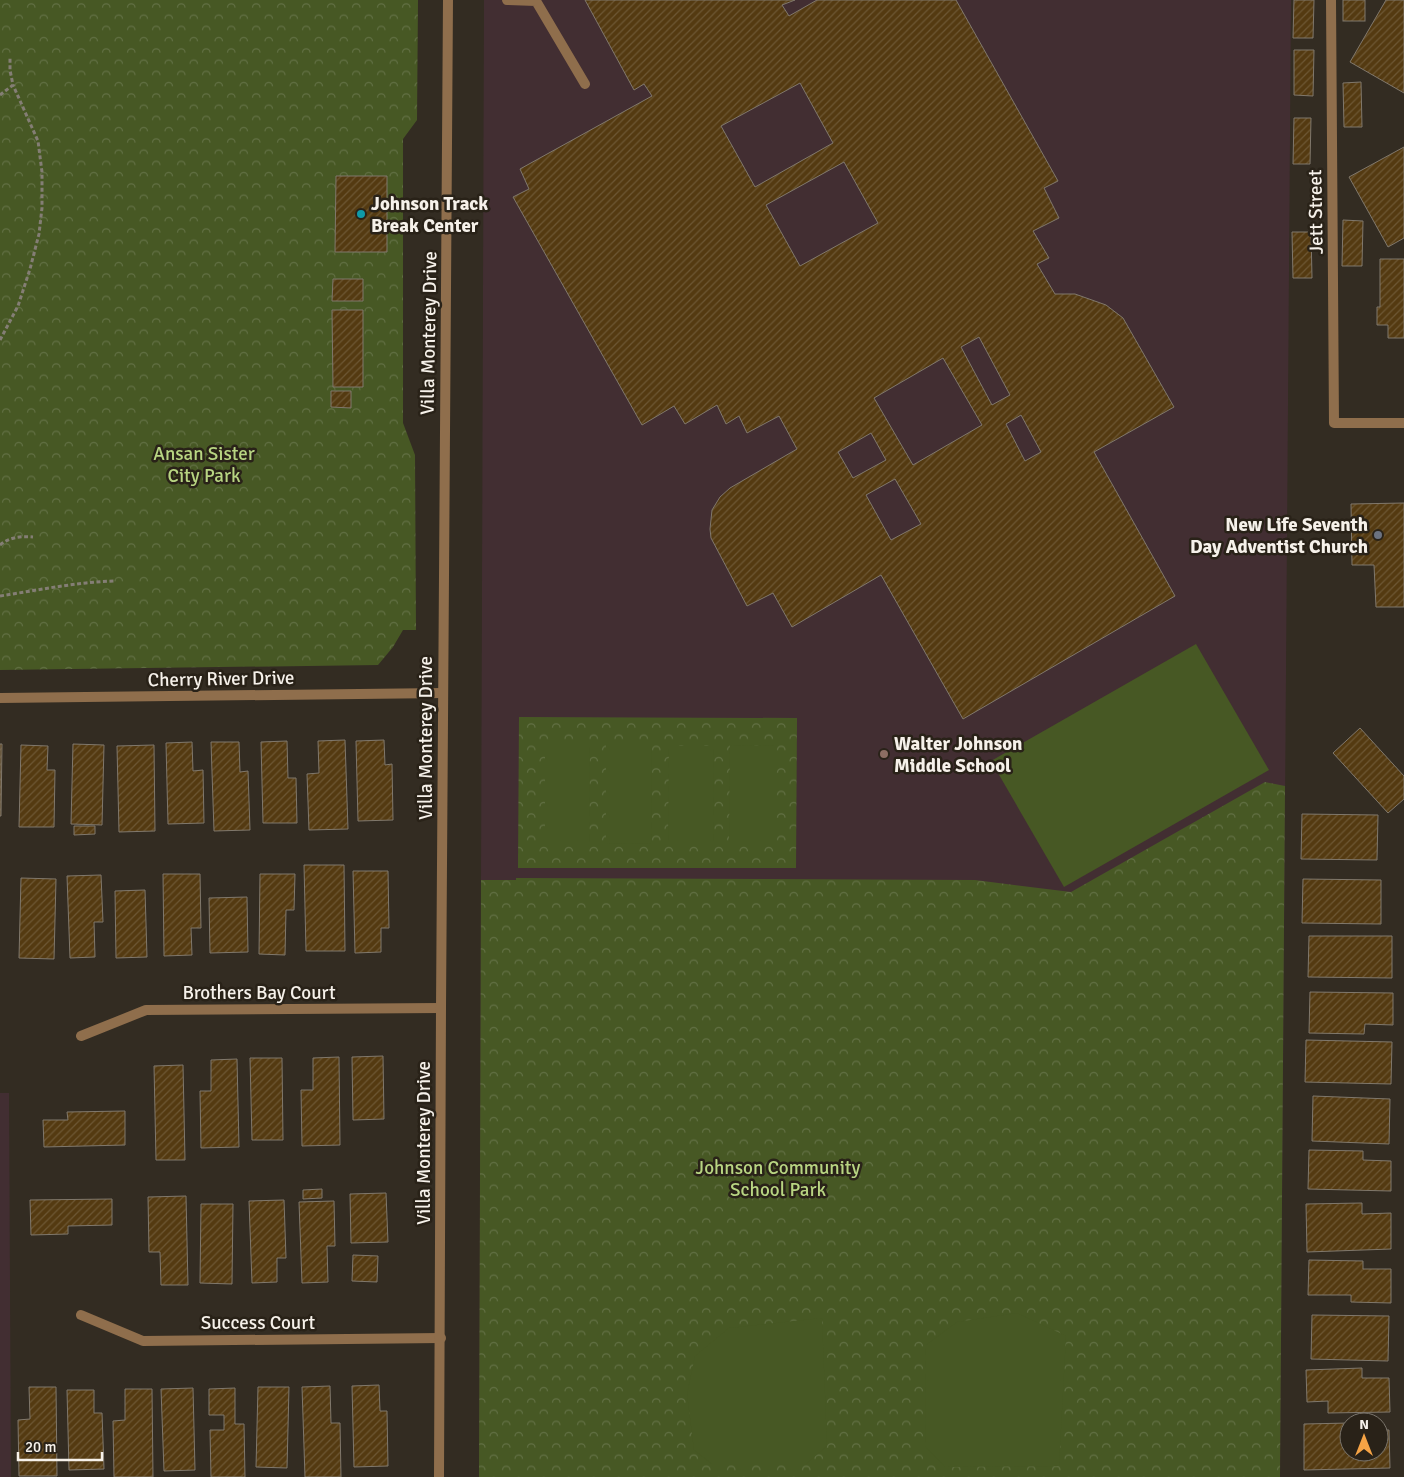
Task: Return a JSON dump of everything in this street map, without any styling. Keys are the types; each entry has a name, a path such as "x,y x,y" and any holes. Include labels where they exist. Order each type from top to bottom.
{"street":[{"name":"Villa Monterey Drive","path":"440,1477 441,1008 448,0"},
{"path":"507,0 536,1 585,84"},
{"name":"Jett Street","path":"1331,0 1334,423 1404,423"},
{"name":"Cherry River Drive","path":"0,698 443,693"},
{"name":"Brothers Bay Court","path":"81,1036 146,1010 441,1008"},
{"name":"Success Court","path":"80,1315 143,1341 441,1338"}],"path":[{"path":"0,340 18,306 30,269 39,234 42,208 42,172 38,141 13,85 10,58"},
{"path":"0,95 13,85"},
{"path":"0,545 18,536 33,537"},
{"path":"0,596 91,582 116,582"}],"shaded area":[{"name":"Walter Johnson Middle School","path":"484,0 1291,0 1280,1477 479,1477"},
{"path":"0,1093 9,1093 11,1477 0,1477"}],"green space":[{"name":"Ansan Sister City Park","path":"0,0 418,0 417,120 403,139 403,423 415,455 416,630 403,630 393,647 378,665 0,670"},
{"path":"1196,644 1269,770 1064,887 991,761"},
{"path":"519,717 797,718 796,868 518,868"},
{"path":"545,745 590,745 589,844 545,844"},
{"path":"606,745 652,745 651,844 606,843"},
{"path":"730,745 775,746 775,844 729,844"},
{"path":"669,746 714,746 713,844 668,844"},
{"name":"Johnson Community School Park","path":"1265,782 1285,786 1280,1477 479,1477 481,880 516,880 516,878 975,880 1071,892"},
{"path":"1017,1313 1066,1336 1059,1466 945,1467 925,1446 926,1345 957,1322"},
{"path":"822,1318 827,1446 806,1464 712,1464 694,1450 687,1394 695,1356 729,1328"}],"building":[{"path":"585,0 795,0 782,5 789,16 817,0 956,0 1058,181 1044,188 1059,218 1033,231 1049,258 1037,264 1055,294 1075,294 1106,305 1123,318 1174,407 1094,452 1175,596 963,719 881,575 792,627 773,593 747,606 711,538 712,510 720,497 730,488 797,449 779,416 747,433 739,416 726,424 717,405 685,424 674,406 642,425 513,197 529,189 520,169 652,96 644,84 634,90","holes":["800,83 833,143 755,187 721,126","844,162 878,223 800,266 766,205","979,337 1010,395 992,405 961,347","943,358 982,425 913,465 874,398","1021,415 1041,452 1025,461 1006,424","871,433 886,460 853,478 838,452","895,479 921,524 891,540 866,495"]},
{"path":"1294,0 1314,0 1313,38 1293,38"},
{"path":"1343,0 1365,0 1365,21 1343,21"},
{"path":"1386,0 1404,0 1404,93 1350,62"},
{"path":"1294,50 1314,50 1313,96 1294,95"},
{"path":"1361,82 1362,127 1344,127 1343,83"},
{"path":"1294,118 1311,118 1310,164 1293,164"},
{"path":"1404,147 1404,238 1388,247 1349,177"},
{"name":"Johnson Track Break Center","path":"336,176 387,176 387,252 335,252"},
{"path":"1343,220 1363,221 1362,266 1342,266"},
{"path":"1292,232 1311,232 1312,278 1293,278"},
{"path":"1380,259 1404,259 1404,338 1388,338 1388,325 1377,325 1377,307 1380,307"},
{"path":"333,279 363,279 363,301 332,301"},
{"path":"332,310 363,310 363,387 333,387"},
{"path":"331,391 351,391 351,408 331,407"},
{"name":"New Life Seventh Day Adventist Church","path":"1404,503 1404,607 1376,607 1374,565 1352,565 1351,504"},
{"path":"1360,728 1404,776 1404,799 1388,813 1333,753"},
{"path":"345,740 348,829 309,830 307,774 319,773 318,741"},
{"path":"384,740 385,765 392,764 393,820 358,821 356,741"},
{"path":"287,741 288,778 296,778 297,823 263,823 261,742"},
{"path":"192,742 193,771 203,770 204,823 168,824 166,743"},
{"path":"211,742 239,742 240,772 248,771 250,830 214,831"},
{"path":"0,744 2,744 1,816 0,816"},
{"path":"73,744 104,745 102,825 71,824"},
{"path":"21,745 48,746 47,770 55,770 54,827 19,827"},
{"path":"154,745 155,831 119,832 117,746"},
{"path":"1302,814 1378,815 1377,860 1301,859"},
{"path":"74,826 95,826 95,834 74,835"},
{"path":"304,865 344,865 345,951 306,951"},
{"path":"353,871 388,871 389,928 381,928 381,952 355,953"},
{"path":"163,874 200,874 201,928 191,928 192,955 164,956"},
{"path":"260,874 295,874 294,910 286,910 285,955 259,954"},
{"path":"101,875 103,922 94,922 95,957 70,958 67,876"},
{"path":"21,878 56,879 54,959 19,958"},
{"path":"1303,879 1381,880 1381,924 1302,923"},
{"path":"145,890 147,957 116,958 115,891"},
{"path":"247,897 248,952 210,953 209,898"},
{"path":"1309,936 1392,936 1392,978 1308,977"},
{"path":"1310,992 1393,993 1393,1025 1365,1024 1364,1034 1309,1033"},
{"path":"1306,1040 1392,1042 1391,1084 1305,1082"},
{"path":"383,1056 384,1119 353,1120 352,1057"},
{"path":"339,1057 340,1145 302,1146 301,1090 313,1090 313,1058"},
{"path":"250,1058 282,1058 283,1140 252,1140"},
{"path":"237,1059 239,1147 201,1148 200,1091 211,1091 211,1060"},
{"path":"183,1065 185,1160 156,1160 154,1066"},
{"path":"1313,1096 1390,1099 1389,1144 1312,1141"},
{"path":"125,1111 125,1145 44,1147 43,1120 68,1120 67,1112"},
{"path":"1309,1150 1363,1151 1363,1160 1391,1161 1391,1191 1308,1189"},
{"path":"322,1189 322,1198 303,1199 303,1190"},
{"path":"386,1193 388,1242 351,1243 350,1194"},
{"path":"186,1196 188,1285 161,1285 160,1252 149,1252 148,1197"},
{"path":"112,1199 112,1225 68,1226 68,1234 31,1235 30,1200"},
{"path":"284,1200 286,1258 277,1258 277,1282 252,1283 249,1201"},
{"path":"334,1201 335,1246 327,1246 328,1282 302,1283 299,1202"},
{"path":"1362,1203 1362,1214 1391,1213 1391,1249 1307,1252 1306,1204"},
{"path":"201,1204 233,1204 232,1284 200,1283"},
{"path":"353,1255 378,1256 377,1282 352,1281"},
{"path":"1309,1260 1363,1261 1363,1269 1391,1269 1391,1303 1351,1302 1351,1295 1308,1295"},
{"path":"1312,1315 1389,1316 1388,1361 1311,1359"},
{"path":"1362,1368 1362,1378 1389,1378 1390,1412 1328,1413 1328,1401 1307,1402 1306,1370"},
{"path":"379,1385 380,1411 387,1411 388,1466 354,1467 352,1386"},
{"path":"330,1386 331,1423 340,1423 341,1477 305,1477 302,1387"},
{"path":"29,1387 56,1387 57,1476 19,1476 18,1420 30,1419"},
{"path":"258,1387 289,1387 287,1468 256,1467"},
{"path":"193,1388 195,1470 164,1471 161,1389"},
{"path":"235,1388 235,1424 244,1424 245,1477 211,1477 210,1430 224,1430 224,1415 209,1415 209,1389"},
{"path":"125,1389 152,1389 153,1477 114,1477 113,1421 125,1420"},
{"path":"67,1390 94,1390 94,1413 102,1413 104,1469 69,1470"},
{"path":"1339,1423 1339,1462 1389,1462 1389,1430 1390,1468 1304,1470 1304,1424"}],"place":[{"name":"Johnson Track Break Center","path":"361,214"},
{"name":"New Life Seventh Day Adventist Church","path":"1378,535"},
{"name":"Walter Johnson Middle School","path":"884,754"}]}
